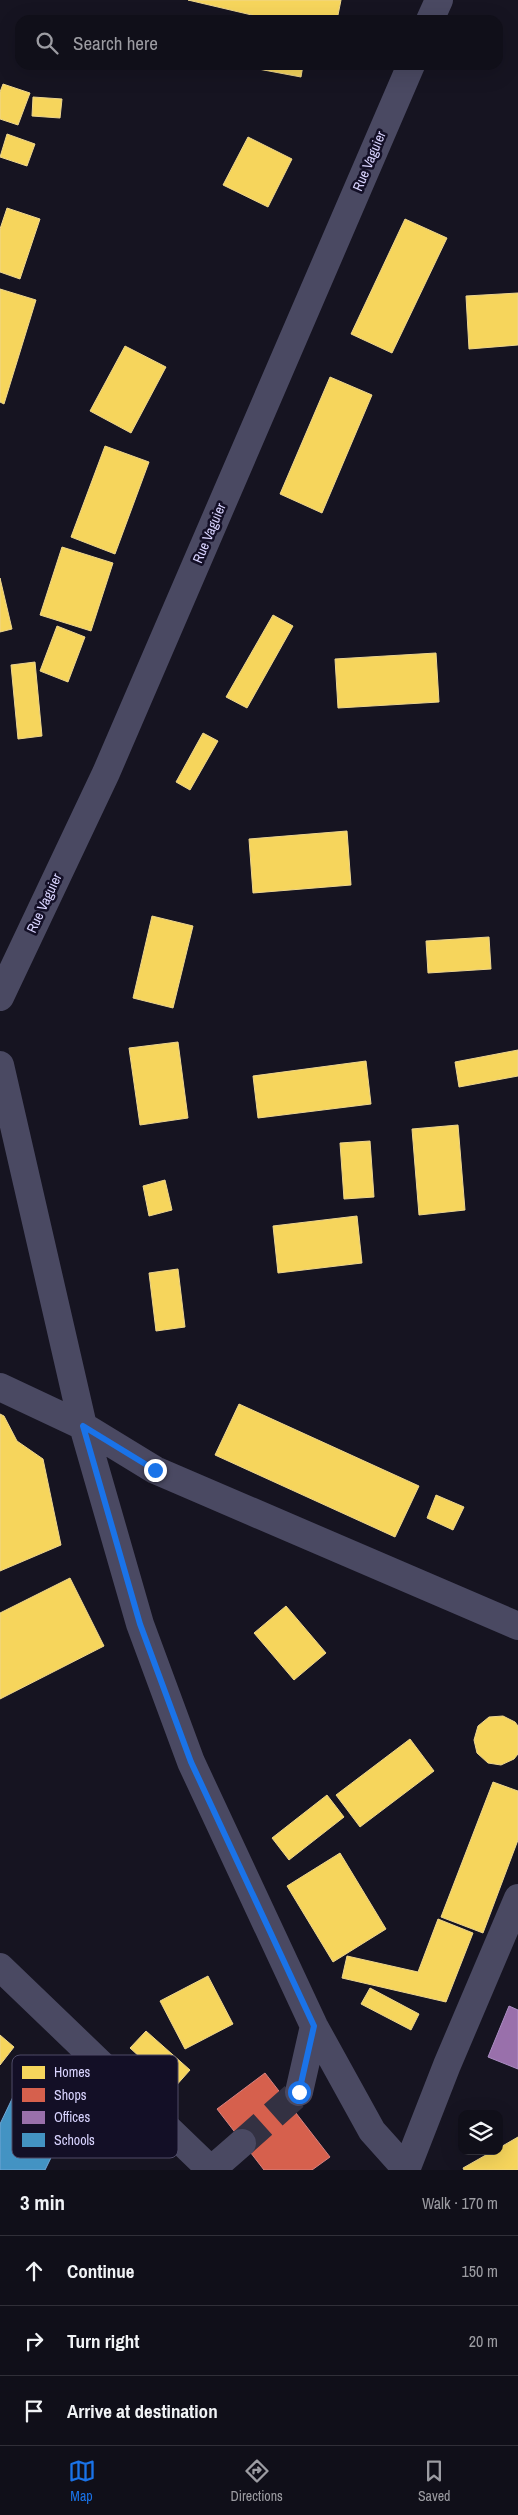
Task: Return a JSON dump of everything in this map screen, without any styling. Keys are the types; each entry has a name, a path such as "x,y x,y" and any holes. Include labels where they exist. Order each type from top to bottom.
{"street":[{"path":"432,15 438,0"},
{"name":"Rue Vaguier","path":"0,997 106,773 408,70"},
{"path":"0,1065 83,1426 140,1624 191,1762 314,2026 372,2131 407,2170 447,2065 518,1898"},
{"path":"0,1387 83,1426 155,1470 518,1626"},
{"path":"0,1967 91,2055"},
{"path":"299,2092 314,2026"},
{"path":"178,2138 211,2170 242,2143"}],"building: Homes":[{"path":"188,0 341,0 338,15 252,15"},
{"path":"264,70 302,70 301,77"},
{"path":"3,84 30,93 18,125 0,119 0,92"},
{"path":"33,97 62,99 60,118 32,116"},
{"path":"7,134 35,144 27,166 0,157"},
{"path":"248,137 292,159 268,207 223,185"},
{"path":"7,208 40,219 20,279 0,272 0,229"},
{"path":"405,219 447,238 392,353 351,334"},
{"path":"0,289 36,300 4,404 0,402"},
{"path":"518,293 518,345 469,349 466,296"},
{"path":"125,346 166,367 131,433 90,411"},
{"path":"330,377 372,395 322,513 280,494"},
{"path":"105,446 149,462 115,554 71,537"},
{"path":"62,547 113,563 91,631 40,615"},
{"path":"0,578 12,629 0,632"},
{"path":"273,615 293,626 247,708 226,697"},
{"path":"57,626 85,637 68,682 40,671"},
{"path":"436,653 439,702 338,708 335,659"},
{"path":"35,662 42,736 18,739 11,665"},
{"path":"203,733 218,741 190,790 176,782"},
{"path":"347,831 351,885 253,893 249,839"},
{"path":"152,916 193,926 173,1008 133,998"},
{"path":"489,937 491,969 428,973 426,941"},
{"path":"178,1042 188,1118 140,1125 129,1048"},
{"path":"518,1050 518,1076 459,1087 455,1062"},
{"path":"366,1061 371,1104 258,1118 253,1076"},
{"path":"458,1125 465,1210 419,1215 412,1129"},
{"path":"370,1141 374,1197 344,1199 340,1143"},
{"path":"165,1180 172,1210 149,1216 143,1186"},
{"path":"357,1216 362,1263 278,1273 273,1226"},
{"path":"178,1269 185,1327 156,1331 149,1273"},
{"path":"239,1404 419,1486 395,1537 215,1455"},
{"path":"0,1414 4,1416 17,1441 43,1459 61,1545 0,1571"},
{"path":"436,1495 464,1507 453,1530 427,1518"},
{"path":"70,1578 104,1646 0,1699 0,1613"},
{"path":"286,1606 326,1653 294,1680 254,1633"},
{"path":"503,1716 515,1722 518,1726 518,1754 514,1759 501,1765 488,1763 477,1753 474,1740 478,1726 489,1717"},
{"path":"410,1739 434,1771 360,1827 336,1795"},
{"path":"493,1782 518,1791 518,1840 483,1933 441,1917"},
{"path":"327,1795 344,1817 289,1860 272,1838"},
{"path":"340,1853 386,1929 333,1962 287,1886"},
{"path":"438,1919 473,1933 446,2002 342,1978 347,1956 418,1972"},
{"path":"208,1976 233,2024 185,2049 160,2001"},
{"path":"370,1988 419,2014 411,2030 361,2004"},
{"path":"146,2031 173,2055 138,2055 130,2048"},
{"path":"0,2035 14,2047 0,2065"},
{"path":"178,2059 190,2070 178,2084"},
{"path":"518,2137 518,2170 464,2170 463,2168 486,2155 503,2155 503,2146"}],"building: Shops":[{"path":"265,2073 330,2157 312,2170 264,2170 217,2109"}],"building: Offices":[{"path":"509,2006 518,2010 518,2069 488,2057"}],"building: Schools":[{"path":"12,2099 12,2158 51,2158 45,2170 0,2170 0,2124"}],"tunnel":[{"path":"242,2143 299,2092"}],"route":[{"path":"155,1470 83,1426 140,1624 191,1762 314,2026 299,2092"}]}
